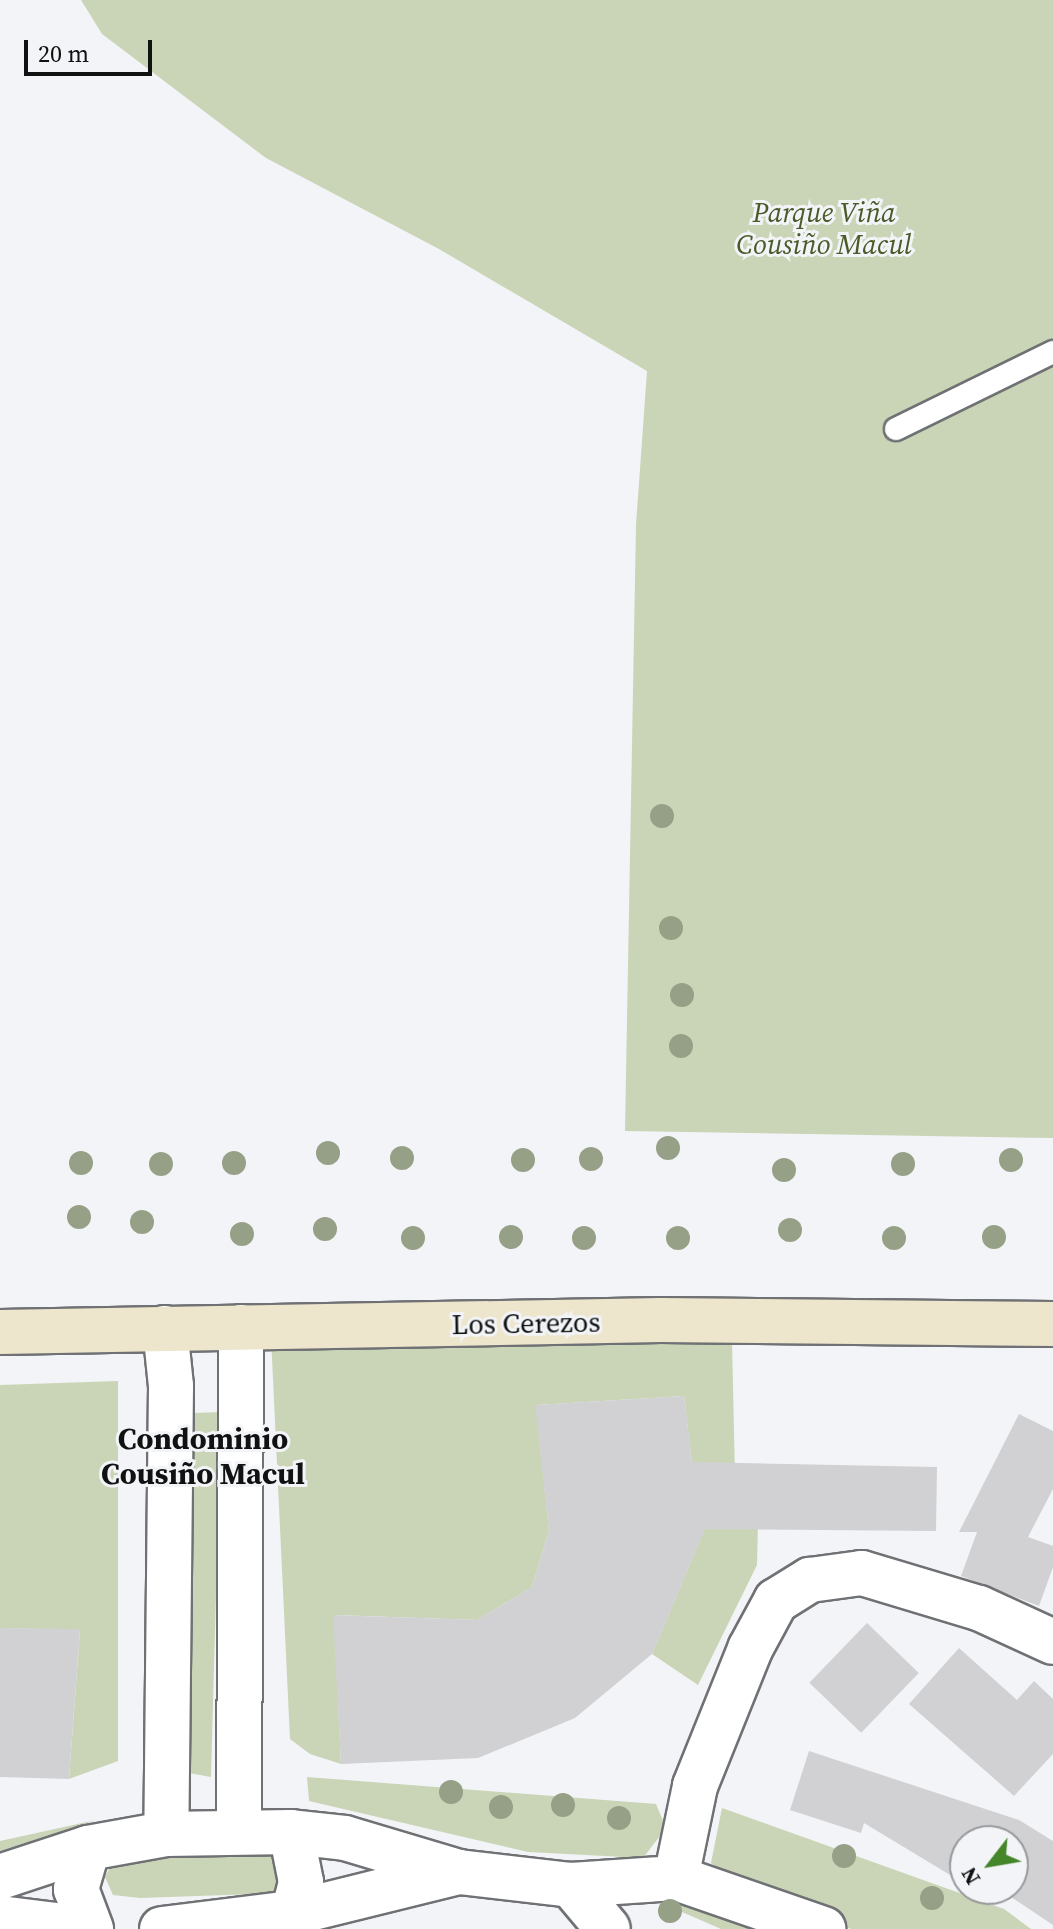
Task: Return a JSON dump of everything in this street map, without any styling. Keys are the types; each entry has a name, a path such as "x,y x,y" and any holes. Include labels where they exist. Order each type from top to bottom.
{"street":[{"name":"Los Cerezos","path":"0,1332 661,1320 1053,1324"},
{"path":"239,1830 241,1327"},
{"path":"165,1328 171,1386 166,1834"},
{"path":"676,1878 695,1786 750,1649 776,1601 810,1580 862,1573 979,1608 1053,1642"},
{"path":"0,1877 88,1848 166,1834 239,1830 291,1832 345,1838 459,1872 571,1885 676,1878 823,1929"},
{"path":"291,1832 301,1882 293,1913"},
{"path":"0,1918 90,1929 76,1889 88,1848"},
{"path":"162,1929 222,1927 293,1913 459,1872"},
{"path":"571,1885 608,1929"}],"lane":[{"path":"896,429 1053,352"}],"green space":[{"name":"Parque Viña Cousiño Macul","path":"81,0 1053,0 1053,1138 625,1131 636,525 647,371 439,249 266,158 102,34"},
{"path":"271,1337 732,1341 735,1477 758,1523 757,1565 698,1685 652,1654 701,1538 684,1396 536,1405 549,1531 532,1587 477,1620 334,1615 341,1764 310,1754 290,1739"},
{"path":"118,1381 118,1761 69,1779 80,1630 0,1628 0,1385"},
{"path":"221,1412 211,1777 189,1773 194,1413"},
{"path":"307,1777 656,1804 666,1828 643,1858 528,1852 309,1801"},
{"path":"722,1808 949,1889 949,1905 993,1905 1004,1909 1031,1929 851,1929 734,1881 711,1863"},
{"path":"96,1820 0,1851 0,1841"},
{"path":"279,1844 284,1893 140,1898 113,1895 105,1877 116,1856"},
{"path":"634,1891 810,1929 721,1929"}],"building":[{"path":"684,1396 692,1462 937,1467 936,1531 705,1529 652,1654 575,1718 478,1758 341,1764 333,1615 477,1620 532,1587 549,1531 535,1405"},
{"path":"1019,1414 1053,1431 1053,1489 1028,1537 1053,1546 1053,1567 1039,1606 961,1576 977,1532 959,1532"},
{"path":"867,1623 919,1673 861,1733 809,1683"},
{"path":"0,1628 80,1629 69,1779 0,1777"},
{"path":"959,1648 1017,1700 1034,1681 1053,1699 1053,1754 1014,1796 909,1704"},
{"path":"809,1751 1027,1825 949,1825 949,1874 864,1823 861,1833 790,1810"},
{"path":"1029,1826 1053,1841 1053,1925 1023,1905 1029,1905"}],"district":[{"name":"Condominio Cousiño Macul","path":"203,1456"}]}
